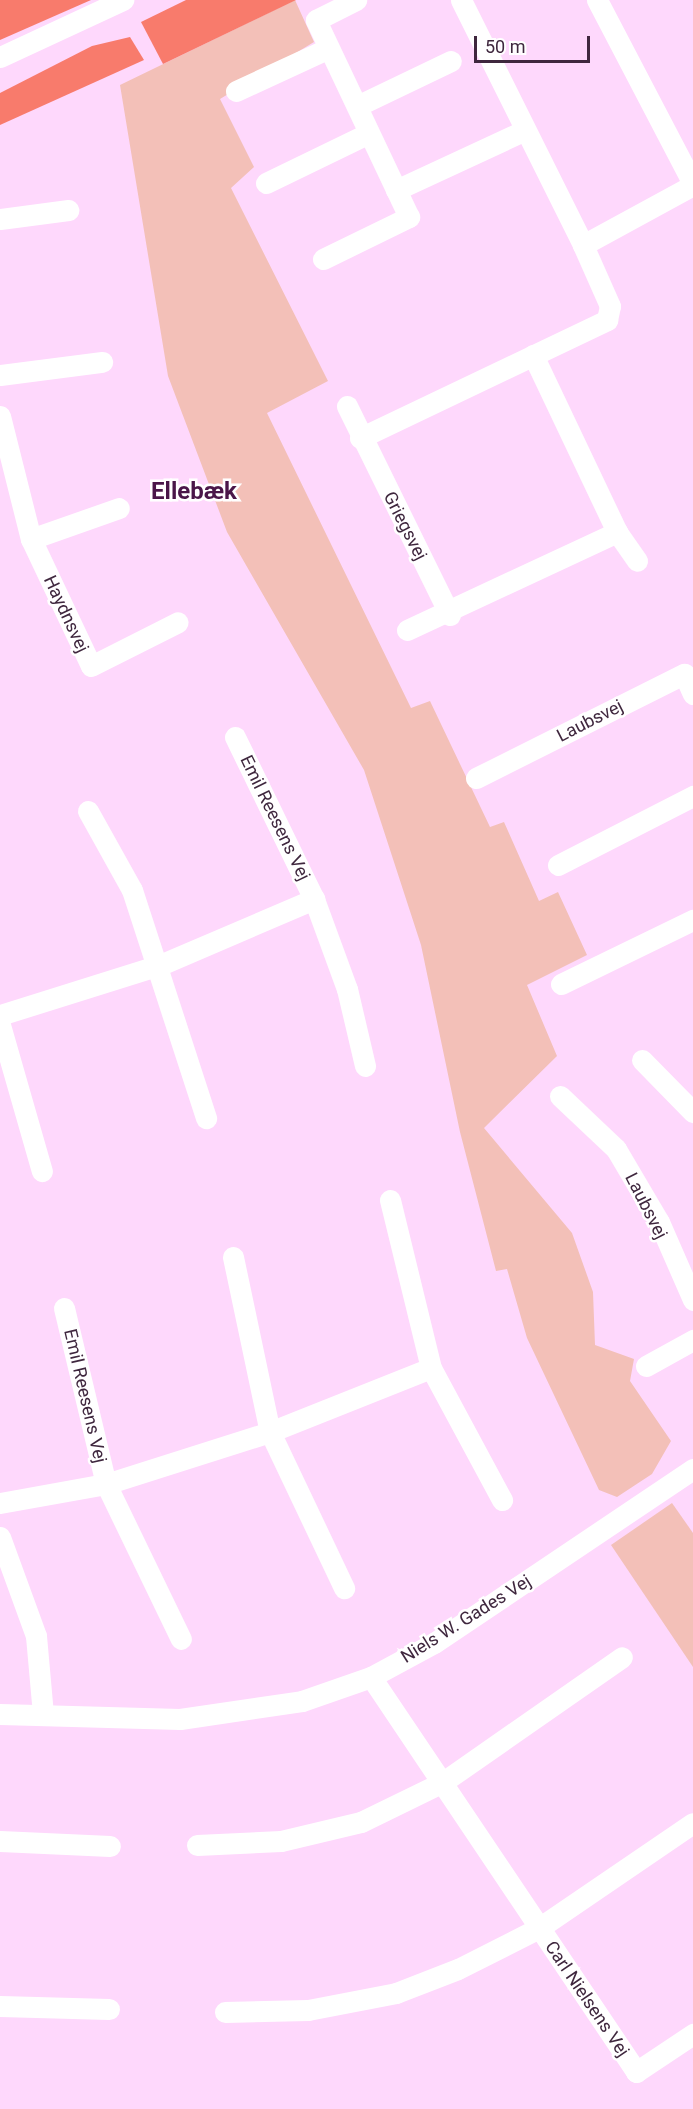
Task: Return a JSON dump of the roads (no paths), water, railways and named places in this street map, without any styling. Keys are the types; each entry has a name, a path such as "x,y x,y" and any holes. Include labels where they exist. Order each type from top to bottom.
{"street":[{"path":"0,57 123,0"},
{"path":"323,259 409,217 316,20 356,0"},
{"path":"360,438 607,320 610,306 583,245 461,0"},
{"path":"583,245 693,184 597,0"},
{"path":"236,91 329,48"},
{"path":"357,106 451,61"},
{"path":"396,190 525,130"},
{"path":"266,183 369,133"},
{"path":"0,219 68,210"},
{"path":"532,355 617,532 637,561"},
{"path":"0,375 102,363"},
{"name":"Griegsvej","path":"347,405 360,438 450,615"},
{"name":"Haydnsvej","path":"0,416 5,460 31,539 91,666 178,622"},
{"path":"31,539 119,508"},
{"path":"408,630 450,615 617,532"},
{"name":"Laubsvej","path":"476,778 684,674 693,694"},
{"name":"Emil Reesens Vej","path":"235,737 314,899 347,989 364,1066"},
{"path":"558,865 693,796"},
{"path":"88,811 132,890 160,965 206,1118"},
{"name":"Emil Reesens Vej","path":"0,1015 160,965 314,899"},
{"path":"561,984 693,920"},
{"path":"0,1025 42,1171"},
{"path":"642,1059 693,1112"},
{"name":"Laubsvej","path":"560,1096 616,1149 659,1222 693,1300"},
{"path":"390,1200 431,1368 502,1500"},
{"path":"233,1257 270,1432 344,1588"},
{"name":"Emil Reesens Vej","path":"64,1308 106,1484 181,1639"},
{"path":"646,1366 693,1340"},
{"name":"Emil Reesens Vej","path":"0,1503 106,1484 270,1432 431,1368"},
{"name":"Niels W. Gades Vej","path":"0,1714 180,1719 243,1714 302,1701 370,1677 434,1643 693,1468"},
{"path":"0,1537 9,1590 36,1636 43,1714"},
{"path":"197,1845 281,1841 361,1822 443,1782 622,1657"},
{"name":"Carl Nielsens Vej","path":"370,1677 443,1782 636,2072 693,2034"},
{"name":"Carl Nielsens Vej","path":"225,2012 308,2010 396,1993 539,1928 693,1823"},
{"path":"0,1841 110,1846"},
{"path":"0,2006 109,2009"}],"district":[{"name":"Ellebæk","path":"194,492"}]}
